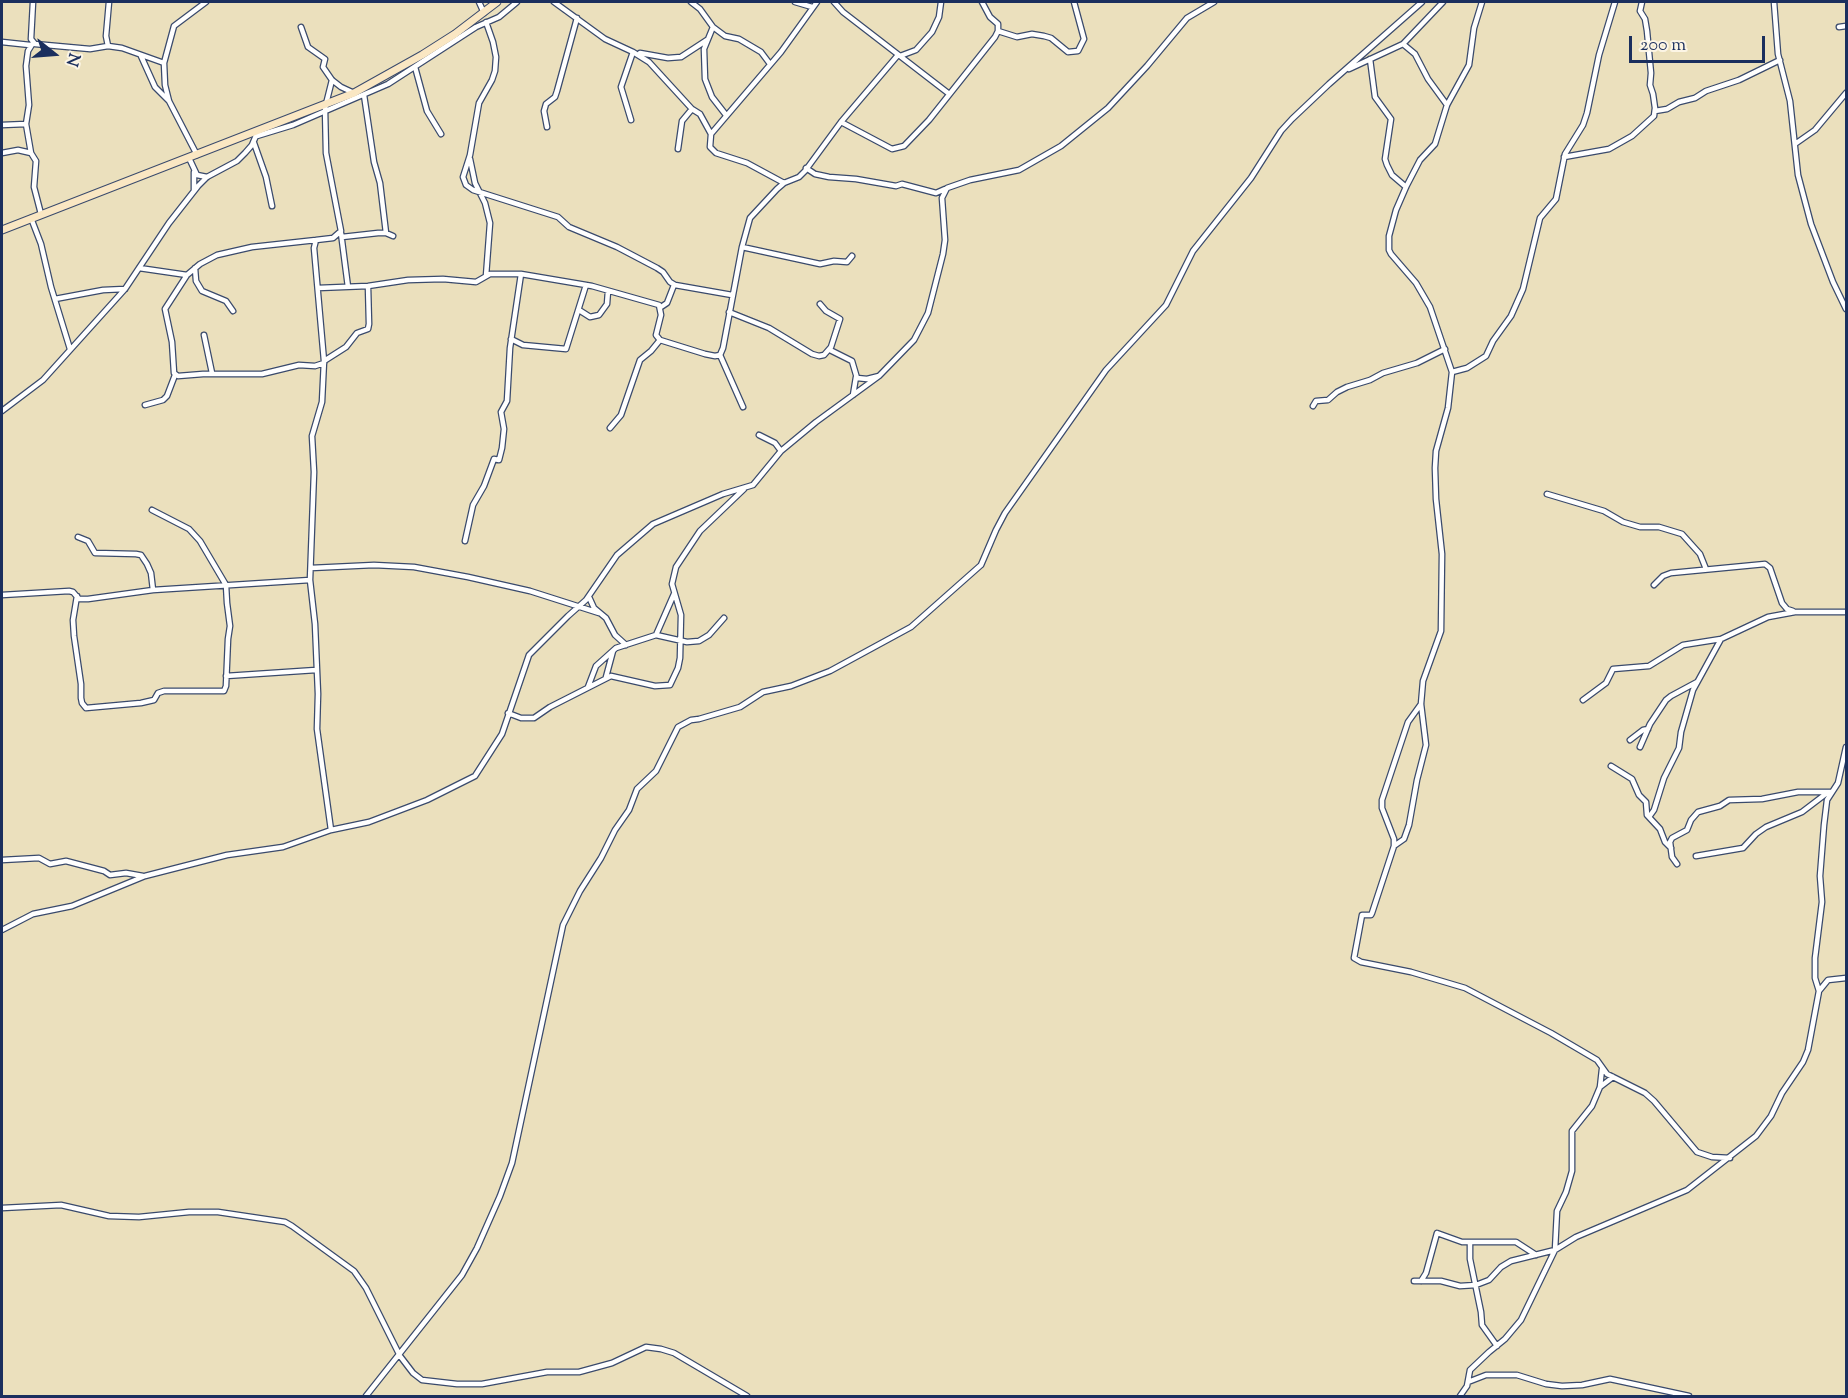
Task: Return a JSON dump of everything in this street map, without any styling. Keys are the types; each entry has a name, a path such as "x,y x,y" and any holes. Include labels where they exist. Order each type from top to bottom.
{"main road":[{"path":"2,230 326,108 422,55 497,2"}],"street":[{"path":"33,2 32,44 27,66 29,105 26,124 31,153 36,161 34,187 41,214"},
{"path":"108,46 106,41 109,2"},
{"path":"197,155 169,100 165,85 164,63 174,26 204,2"},
{"path":"479,2 488,21 496,63 492,80 479,103 463,180 469,188 558,218 569,227 617,247 657,268 674,285 732,295"},
{"path":"326,108 364,95 415,67 488,21 500,17 516,2"},
{"path":"554,2 605,39 634,52 654,67 692,109 700,114 711,134"},
{"path":"692,3 700,2"},
{"path":"795,2 812,7"},
{"path":"784,183 747,163 713,151 710,145 711,134 798,30 817,2"},
{"path":"834,2 843,12 948,93"},
{"path":"743,407 720,355 746,226 750,218 784,183 799,177 841,122 899,55 914,51 935,27 939,17 940,2"},
{"path":"841,122 884,146 892,149 902,148 928,120 998,31 998,24 990,17 982,2"},
{"path":"998,31 1017,37 1032,34 1044,36 1055,41 1068,52 1078,51 1084,39 1074,2"},
{"path":"806,168 815,174 829,177 896,186 902,184 936,193 970,180 1019,170 1061,146 1108,108 1187,18 1214,2"},
{"path":"366,1396 400,1356 465,1270 490,1220 512,1162 563,925 580,891 602,858 637,789 656,771 678,727 685,722 740,707 763,692 791,686 830,671 911,627 981,565 1005,513 1106,370 1166,305 1193,251 1236,198 1292,119 1422,2"},
{"path":"1345,70 1403,44 1443,2"},
{"path":"1394,846 1403,841 1407,834 1417,780 1425,755 1426,734 1421,704 1425,674 1441,631 1442,555 1435,468 1436,451 1448,408 1452,372 1430,307 1423,294 1389,250 1391,226 1420,159 1435,144 1447,105 1469,65 1474,28 1482,2"},
{"path":"1452,372 1467,368 1486,356 1523,289 1540,218 1556,200 1564,158 1587,112 1615,2"},
{"path":"1564,158 1610,149 1632,136 1653,117 1655,111 1650,85 1647,31 1645,19 1640,11 1642,2"},
{"path":"1774,2 1776,36 1788,86 1798,175 1804,202 1846,309"},
{"path":"692,3 700,9 713,27 725,36 739,39 761,52 770,64"},
{"path":"547,127 544,111 546,104 554,98 557,91 577,18"},
{"path":"301,27 308,47 325,59 323,67 332,80 354,93"},
{"path":"713,27 704,49 705,79 712,97 726,115"},
{"path":"1839,27 1846,27"},
{"path":"634,52 668,58 681,57 706,40"},
{"path":"2,42 77,48 108,46 122,48 164,63"},
{"path":"1403,44 1415,54 1428,79 1447,105"},
{"path":"914,51 914,67"},
{"path":"631,120 621,87 634,52"},
{"path":"141,56 155,87 169,100"},
{"path":"1370,59 1375,97 1391,119 1385,159 1392,175 1406,187"},
{"path":"1655,111 1666,110 1678,102 1695,98 1704,92 1739,80 1780,60"},
{"path":"415,67 427,111 441,134"},
{"path":"332,80 326,108 326,153 342,234 348,287"},
{"path":"1795,144 1815,130 1846,93"},
{"path":"364,95 370,142 380,183 386,233"},
{"path":"678,149 682,121 692,109"},
{"path":"2,125 26,124"},
{"path":"2,411 38,386 124,289 193,193 207,177 237,161 258,134"},
{"path":"253,142 266,177 272,206"},
{"path":"2,153 18,150 31,153"},
{"path":"470,155 472,172 478,191 485,203 490,223 486,276"},
{"path":"189,158 194,172 193,193"},
{"path":"194,172 207,177"},
{"path":"2,930 33,915 72,906 145,876 219,857 283,847 331,830 360,824 404,810 475,776 500,739 529,655 589,597 617,555 653,524 729,491 753,484 781,451 879,376 914,339 928,313 943,254 945,240 942,198 947,188"},
{"path":"31,218 41,244 70,349"},
{"path":"145,405 164,399 170,392 176,375 165,309 187,275 195,268 225,253 284,243 333,238 342,234 386,233 393,236"},
{"path":"316,240 314,248 324,362 322,402 312,436 314,472 310,580 315,624 317,729 331,830"},
{"path":"742,247 820,264 834,261 847,262 852,256"},
{"path":"139,268 187,275"},
{"path":"195,268 196,281 202,291 228,303 233,311"},
{"path":"318,288 368,286 408,280 443,279 476,282 493,273 521,274 586,285 639,298 661,307"},
{"path":"465,541 473,505 484,486 494,459 499,460 501,456 504,429 501,412 507,401 511,339 521,274"},
{"path":"511,339 523,345 565,350 586,285"},
{"path":"661,307 667,303 674,285"},
{"path":"176,375 262,374 299,365 315,366 324,362 351,342 357,333 369,327 368,286"},
{"path":"55,299 103,290 124,289"},
{"path":"579,310 590,316 599,315 607,303 608,291"},
{"path":"1838,293 1846,293"},
{"path":"729,312 769,328 812,354 824,355 830,350 840,319 826,311 820,304"},
{"path":"661,307 656,335 660,340 705,354 720,355"},
{"path":"204,335 212,373"},
{"path":"610,428 621,415 640,360 660,340"},
{"path":"323,345 333,355"},
{"path":"1313,406 1315,402 1328,400 1347,387 1417,363 1445,349"},
{"path":"830,350 852,361 856,377 853,395"},
{"path":"856,377 867,379 879,376"},
{"path":"759,435 777,445 781,451"},
{"path":"606,677 616,677 655,686 670,685 678,668 680,640 681,615 672,584 675,567 693,539 707,523 745,488"},
{"path":"1547,494 1604,511 1623,522 1641,527 1659,527 1682,534 1700,554 1706,569"},
{"path":"77,596 73,620 74,636 81,698 87,708 141,703 154,700 158,693 164,691 222,692 226,686 230,626 226,585 200,542 189,529 152,510"},
{"path":"78,537 88,541 95,553 141,555 151,573 153,590"},
{"path":"1654,585 1666,574 1763,564 1767,565 1782,603 1787,609 1796,612"},
{"path":"310,568 374,565 414,567 530,591 599,613"},
{"path":"2,595 69,591 81,599 93,599 153,590 310,580"},
{"path":"656,635 674,594"},
{"path":"589,597 591,604 606,618 615,635 626,645"},
{"path":"1583,700 1606,683 1613,669 1649,666 1683,645 1721,639 1768,617 1796,612 1846,612"},
{"path":"588,687 596,666 614,650 656,635 693,642 704,638 724,618"},
{"path":"1649,817 1656,804 1664,778 1676,758 1690,698 1721,639"},
{"path":"508,713 521,718 534,718 550,706 599,683 606,677 614,650"},
{"path":"226,676 316,670"},
{"path":"1640,747 1647,729 1671,696 1699,681"},
{"path":"1421,704 1408,722 1382,800 1382,808 1394,839 1394,846 1372,913 1362,915 1354,959 1411,972 1465,988 1564,1040 1597,1060 1602,1069 1613,1077 1639,1089 1654,1101 1697,1152 1730,1158"},
{"path":"1630,740 1647,729"},
{"path":"1696,856 1743,848 1766,827 1802,812 1838,783 1846,747"},
{"path":"1611,766 1632,779 1639,795 1646,802 1649,817 1660,829 1665,842 1671,848"},
{"path":"1677,864 1672,857 1672,838 1687,830 1694,815 1698,812 1720,806 1729,800 1762,799 1798,792 1829,792"},
{"path":"1414,1281 1441,1281 1460,1286 1476,1285 1489,1280 1505,1264 1555,1250 1576,1237 1687,1190 1756,1136 1767,1123 1782,1093 1803,1062 1811,1036 1819,991 1815,978 1815,958 1822,902 1820,876 1829,792"},
{"path":"2,860 39,858 50,864 66,861 104,871 110,876 126,873 145,876"},
{"path":"1819,991 1828,980 1846,978"},
{"path":"1460,1396 1468,1382 1470,1370 1514,1330 1521,1320 1555,1250 1557,1211 1572,1171 1572,1131 1589,1111 1600,1088 1602,1069"},
{"path":"1600,1088 1613,1077"},
{"path":"2,1208 61,1205 109,1215 139,1217 189,1212 218,1212 285,1222 354,1271 366,1288 400,1356 413,1373 422,1380 482,1384 547,1372 579,1372 612,1364 641,1348 661,1349 674,1353 747,1396"},
{"path":"1421,1281 1426,1273 1438,1233 1462,1242 1516,1242 1536,1255"},
{"path":"1470,1242 1470,1259 1482,1325 1497,1346"},
{"path":"1468,1382 1486,1376 1517,1375 1546,1384 1562,1386 1582,1385 1610,1379 1689,1396"}]}
